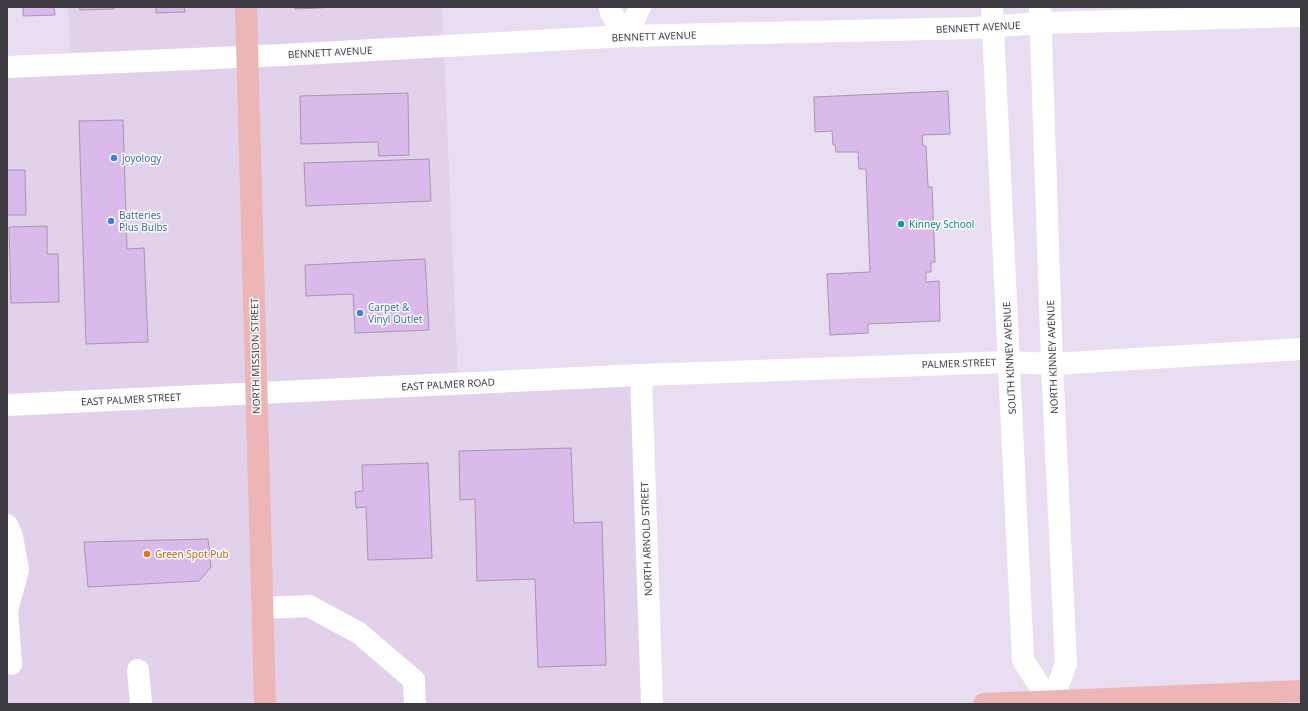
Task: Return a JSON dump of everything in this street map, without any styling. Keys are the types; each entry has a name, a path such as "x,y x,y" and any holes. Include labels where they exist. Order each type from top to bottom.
{"main road":[{"name":"NORTH MISSION STREET","path":"246,7 255,394 265,704"},
{"path":"984,704 1050,703 1301,691"}],"street":[{"path":"610,7 611,13 627,36"},
{"path":"627,36 640,7"},
{"name":"BENNETT AVENUE","path":"7,67 1041,15 1301,16"},
{"name":"NORTH KINNEY AVENUE","path":"1041,15 1052,364 1066,664 1050,703"},
{"name":"SOUTH KINNEY AVENUE","path":"993,17 1023,660 1050,703"},
{"name":"PALMER STREET","path":"641,375 1009,362 1052,364 1301,349"},
{"name":"EAST PALMER ROAD","path":"255,394 641,375"},
{"name":"NORTH ARNOLD STREET","path":"641,375 652,704"},
{"name":"EAST PALMER STREET","path":"7,405 255,394"},
{"path":"7,525 12,536 18,570 7,611 11,664"},
{"path":"262,608 309,606 359,633 414,680 415,704"},
{"path":"138,670 141,704"}],"shaded area":[{"path":"68,7 442,7 458,384 641,375 652,704 7,704 7,67 71,64"}],"building":[{"path":"23,7 54,7 55,15 23,16"},
{"path":"80,7 114,7 114,9 80,10"},
{"path":"156,7 184,7 185,12 156,13"},
{"path":"295,7 339,7 295,9"},
{"name":"Kinney School","path":"948,91 950,134 922,135 923,146 926,146 928,187 932,187 935,262 931,262 931,272 926,272 926,282 939,281 940,321 868,324 868,333 830,335 827,274 870,272 866,169 859,169 858,152 836,152 835,145 833,145 832,131 815,132 814,97"},
{"path":"408,93 409,155 379,156 378,142 301,144 300,96"},
{"path":"123,120 127,249 144,248 148,342 86,344 79,121"},
{"path":"429,159 431,201 306,206 304,163"},
{"path":"7,170 25,170 26,215 7,215"},
{"path":"47,226 47,254 58,254 59,302 11,303 9,227"},
{"path":"425,259 429,330 355,333 353,294 306,296 305,265"},
{"path":"571,448 574,523 602,522 606,665 538,667 535,579 477,581 475,499 460,500 459,451"},
{"path":"428,463 432,558 368,560 366,507 356,508 355,492 363,491 362,465"},
{"name":"Green Spot Pub","path":"208,539 211,567 199,581 88,587 84,542"}],"place":[{"name":"joyology","path":"114,158"},
{"name":"Batteries Plus Bulbs","path":"111,221"},
{"name":"Kinney School","path":"901,224"},
{"name":"Carpet & Vinyl Outlet","path":"360,313"},
{"name":"Green Spot Pub","path":"147,554"}]}
